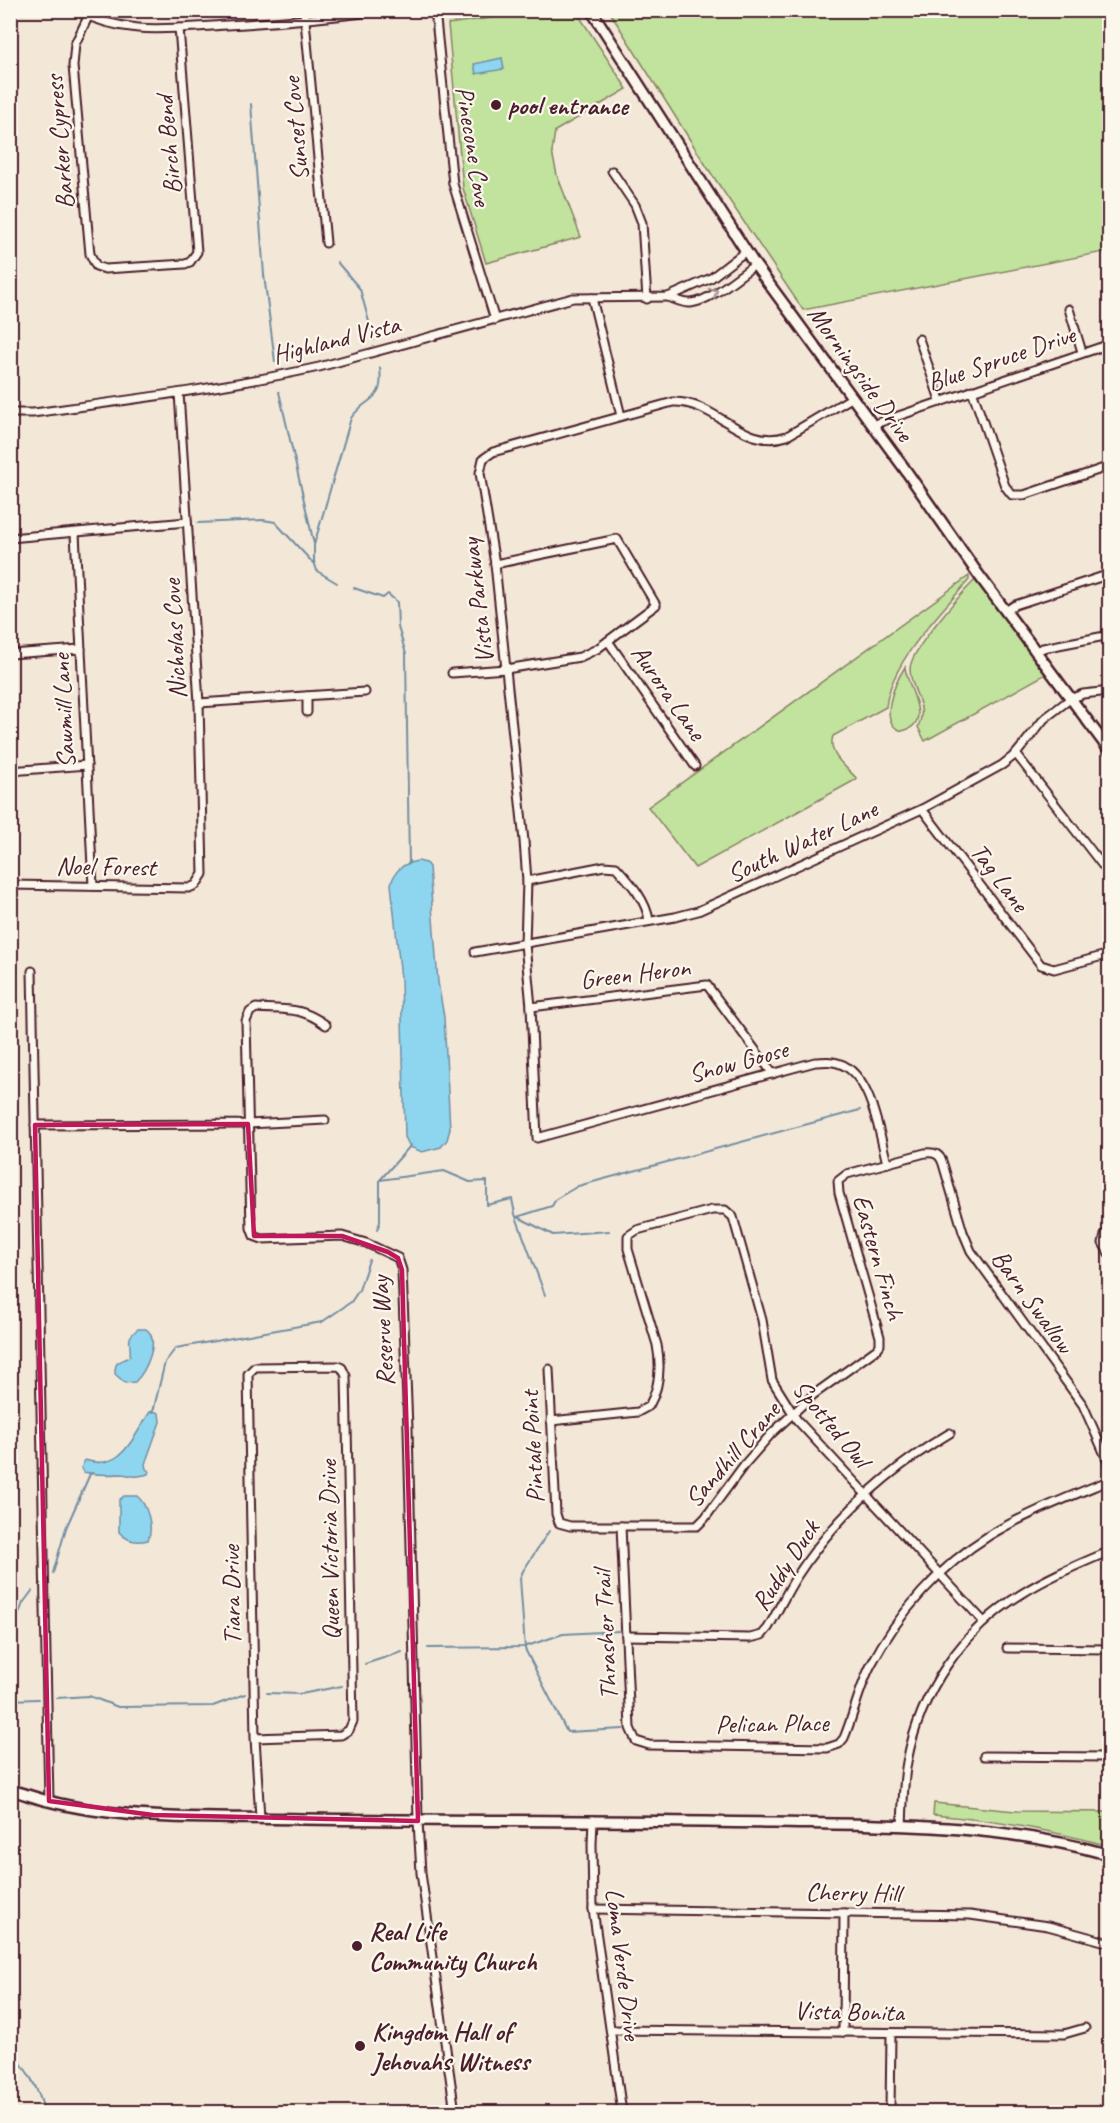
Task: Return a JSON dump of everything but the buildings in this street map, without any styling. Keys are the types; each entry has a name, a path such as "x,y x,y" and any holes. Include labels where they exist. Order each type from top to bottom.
{"main road":[{"name":"Morningside Drive","path":"591,10 755,265 853,397 1035,652 1110,751"},
{"path":"10,1790 49,1801 100,1810 153,1815 418,1821 593,1820 944,1827 1022,1835 1110,1855"}],"street":[{"path":"75,10 87,17 115,26 139,29 305,21 387,10"},
{"name":"Sunset Cove","path":"304,10 326,243"},
{"name":"Pinecone Cove","path":"435,10 453,184 495,320"},
{"name":"Barker Cypress","path":"87,17 75,44 73,66 90,254 96,266 109,269 185,264 194,257"},
{"name":"Birch Bend","path":"179,28 198,246 194,257"},
{"path":"612,171 635,206 642,223 647,299"},
{"name":"Highland Vista","path":"10,413 33,413 179,393 319,368 573,298 668,297 711,278 747,251"},
{"name":"Highland Vista","path":"668,297 689,304 701,300 714,294 755,265"},
{"path":"592,298 621,416"},
{"path":"1069,309 1082,352"},
{"path":"918,339 940,400"},
{"name":"Blue Spruce Drive","path":"872,425 1110,344"},
{"path":"972,390 1005,486 1012,495 1024,495 1110,466"},
{"name":"Nicholas Cove","path":"179,393 199,703 203,870 199,881"},
{"name":"Vista Parkway","path":"537,1138 531,1007 525,944 526,881 495,564 480,473 483,459 493,452 673,402 684,402 704,408 750,435 777,439 853,397"},
{"path":"10,538 188,522"},
{"name":"Sawmill Lane","path":"75,533 93,886"},
{"path":"452,673 506,669 580,657 608,641 657,605 617,539 495,564"},
{"path":"1006,611 1015,605 1110,574"},
{"path":"1035,652 1043,648 1110,635"},
{"name":"Aurora Lane","path":"608,641 695,766"},
{"path":"10,654 81,649"},
{"name":"South Water Lane","path":"476,952 698,911 922,809 995,770 1016,754 1044,719 1070,699 1083,694 1110,690"},
{"path":"199,703 365,692"},
{"path":"307,696 307,712"},
{"path":"1016,754 1110,875"},
{"path":"10,771 87,765"},
{"name":"Tag Lane","path":"922,809 1037,960 1047,968 1061,968 1110,954"},
{"path":"526,881 604,866 616,867 643,901 650,921"},
{"name":"Noel Forest","path":"10,885 189,888 199,881"},
{"path":"32,971 49,1801"},
{"name":"Green Heron","path":"531,1007 707,985 773,1074"},
{"name":"Reserve Way","path":"326,1025 311,1014 302,1011 256,1008 250,1012 246,1021 250,1228 254,1236 262,1239 342,1236 366,1243 393,1255 398,1258 402,1270 418,1821"},
{"name":"Snow Goose","path":"537,1138 815,1062 834,1062 849,1068 862,1083 869,1098 887,1163"},
{"path":"35,1125 248,1124 325,1120"},
{"name":"Barn Swallow","path":"887,1163 925,1153 937,1154 944,1164 963,1232 971,1251 1083,1405 1110,1467"},
{"name":"Eastern Finch","path":"880,1346 879,1333 839,1193 838,1181 847,1174 887,1163"},
{"name":"Spotted Owl","path":"551,1421 642,1412 650,1406 660,1372 659,1354 628,1249 628,1236 638,1230 712,1210 726,1210 733,1217 760,1315 772,1380 792,1414 984,1622"},
{"path":"1110,1230 1103,1239 1103,1245 1110,1255"},
{"name":"Sandhill Crane","path":"559,1523 570,1526 691,1528 699,1525 744,1466 792,1414 831,1381 880,1346"},
{"name":"Queen Victoria Drive","path":"250,1371 255,1367 333,1366 342,1368 345,1372 353,1709 352,1726 341,1735 255,1738"},
{"name":"Pintale Point","path":"549,1369 556,1514 559,1523"},
{"name":"Tiara Drive","path":"250,1371 248,1389 255,1738 260,1818"},
{"name":"Ruddy Duck","path":"626,1636 750,1638 762,1635 796,1578 831,1530 866,1495 900,1466 950,1433"},
{"name":"Pelican Place","path":"636,1741 646,1745 827,1748 836,1746 844,1738 860,1690 879,1651 902,1617 939,1574 972,1548 1003,1528 1110,1480"},
{"name":"Thrasher Trail","path":"621,1526 630,1728 636,1741"},
{"path":"902,1826 907,1764 922,1712 936,1683 952,1658 984,1622 1011,1600 1034,1586 1110,1551"},
{"path":"1007,1648 1110,1649"},
{"path":"984,1756 1110,1757"},
{"name":"Loma Verde Drive","path":"593,1820 591,1855 593,1910 622,2112"},
{"path":"418,1821 421,1873 455,2112"},
{"name":"Cherry Hill","path":"593,1910 942,1914 989,1917 1048,1926 1110,1943"},
{"path":"843,2032 844,1913"},
{"name":"Vista Bonita","path":"611,2030 1064,2034 1085,2028"},
{"path":"890,2112 891,2033"}],"highlighted area":[{"path":"248,1124 254,1236 342,1236 388,1252 398,1258 402,1270 418,1821 153,1815 49,1801 35,1125"}],"green space":[{"path":"512,11 576,11 627,89 555,131 552,152 557,175 581,237 486,263 463,188 448,24 504,16"},
{"path":"609,11 1101,11 1110,44 1109,251 803,310 707,167"},
{"path":"969,576 969,580 931,623 906,656 890,690 886,707 833,736 835,755 857,779 695,868 648,807"},
{"path":"975,580 1046,674 925,741 918,727 921,712 911,677 912,660 937,623"},
{"path":"905,667 918,713 917,721 912,727 902,731 894,727 889,711 893,691"},
{"path":"934,1803 1015,1811 1109,1812 1109,1846 1022,1826 933,1815"}],"water":[{"path":"502,58 504,69 476,74 474,64"},
{"path":"418,861 426,863 429,867 438,982 444,1017 450,1129 447,1140 441,1147 422,1152 410,1147 405,1137 401,979 391,884 400,868"},
{"path":"138,1329 146,1329 150,1334 152,1348 143,1371 135,1382 125,1383 115,1374 116,1366 130,1356 130,1339"},
{"path":"150,1412 159,1413 160,1422 145,1464 149,1471 148,1474 135,1476 83,1472 81,1468 85,1460 98,1462 117,1457 125,1450"},
{"path":"124,1496 137,1496 144,1504 150,1522 148,1540 132,1540 119,1532 119,1500"}],"waterway":[{"path":"251,104 264,275 275,362"},
{"path":"337,262 360,289 374,340"},
{"path":"337,583 317,571 314,561 314,545 351,418 357,410 373,398 380,388 380,368"},
{"path":"279,392 314,544"},
{"path":"198,523 263,520 275,522 314,564"},
{"path":"354,588 383,598 388,594 397,602 398,627 406,654 409,864"},
{"path":"517,1217 552,1206 556,1199 578,1186 860,1110"},
{"path":"380,1180 411,1145"},
{"path":"377,1230 380,1222 380,1180 444,1171 470,1182 487,1181 487,1205 512,1199 515,1214 545,1295"},
{"path":"518,1217 553,1235 609,1231"},
{"path":"153,1412 165,1362 176,1348 322,1322 351,1302 359,1290 369,1260"},
{"path":"53,1573 66,1528 92,1473"},
{"path":"549,1531 520,1578 525,1649 567,1732 623,1729"},
{"path":"10,1637 23,1603 32,1591"},
{"path":"428,1648 524,1647 563,1634 620,1631"},
{"path":"365,1664 402,1652"},
{"path":"267,1693 301,1694 342,1686"},
{"path":"56,1698 89,1696 118,1707 213,1706 245,1694"},
{"path":"10,1700 38,1699"},
{"path":"10,2049 31,2079 39,2094 44,2112"}],"place":[{"name":"pool entrance","path":"496,105"},
{"name":"Real Life Community Church","path":"357,1946"},
{"name":"Kingdom Hall of Jehovahs Witness","path":"360,2046"}]}
